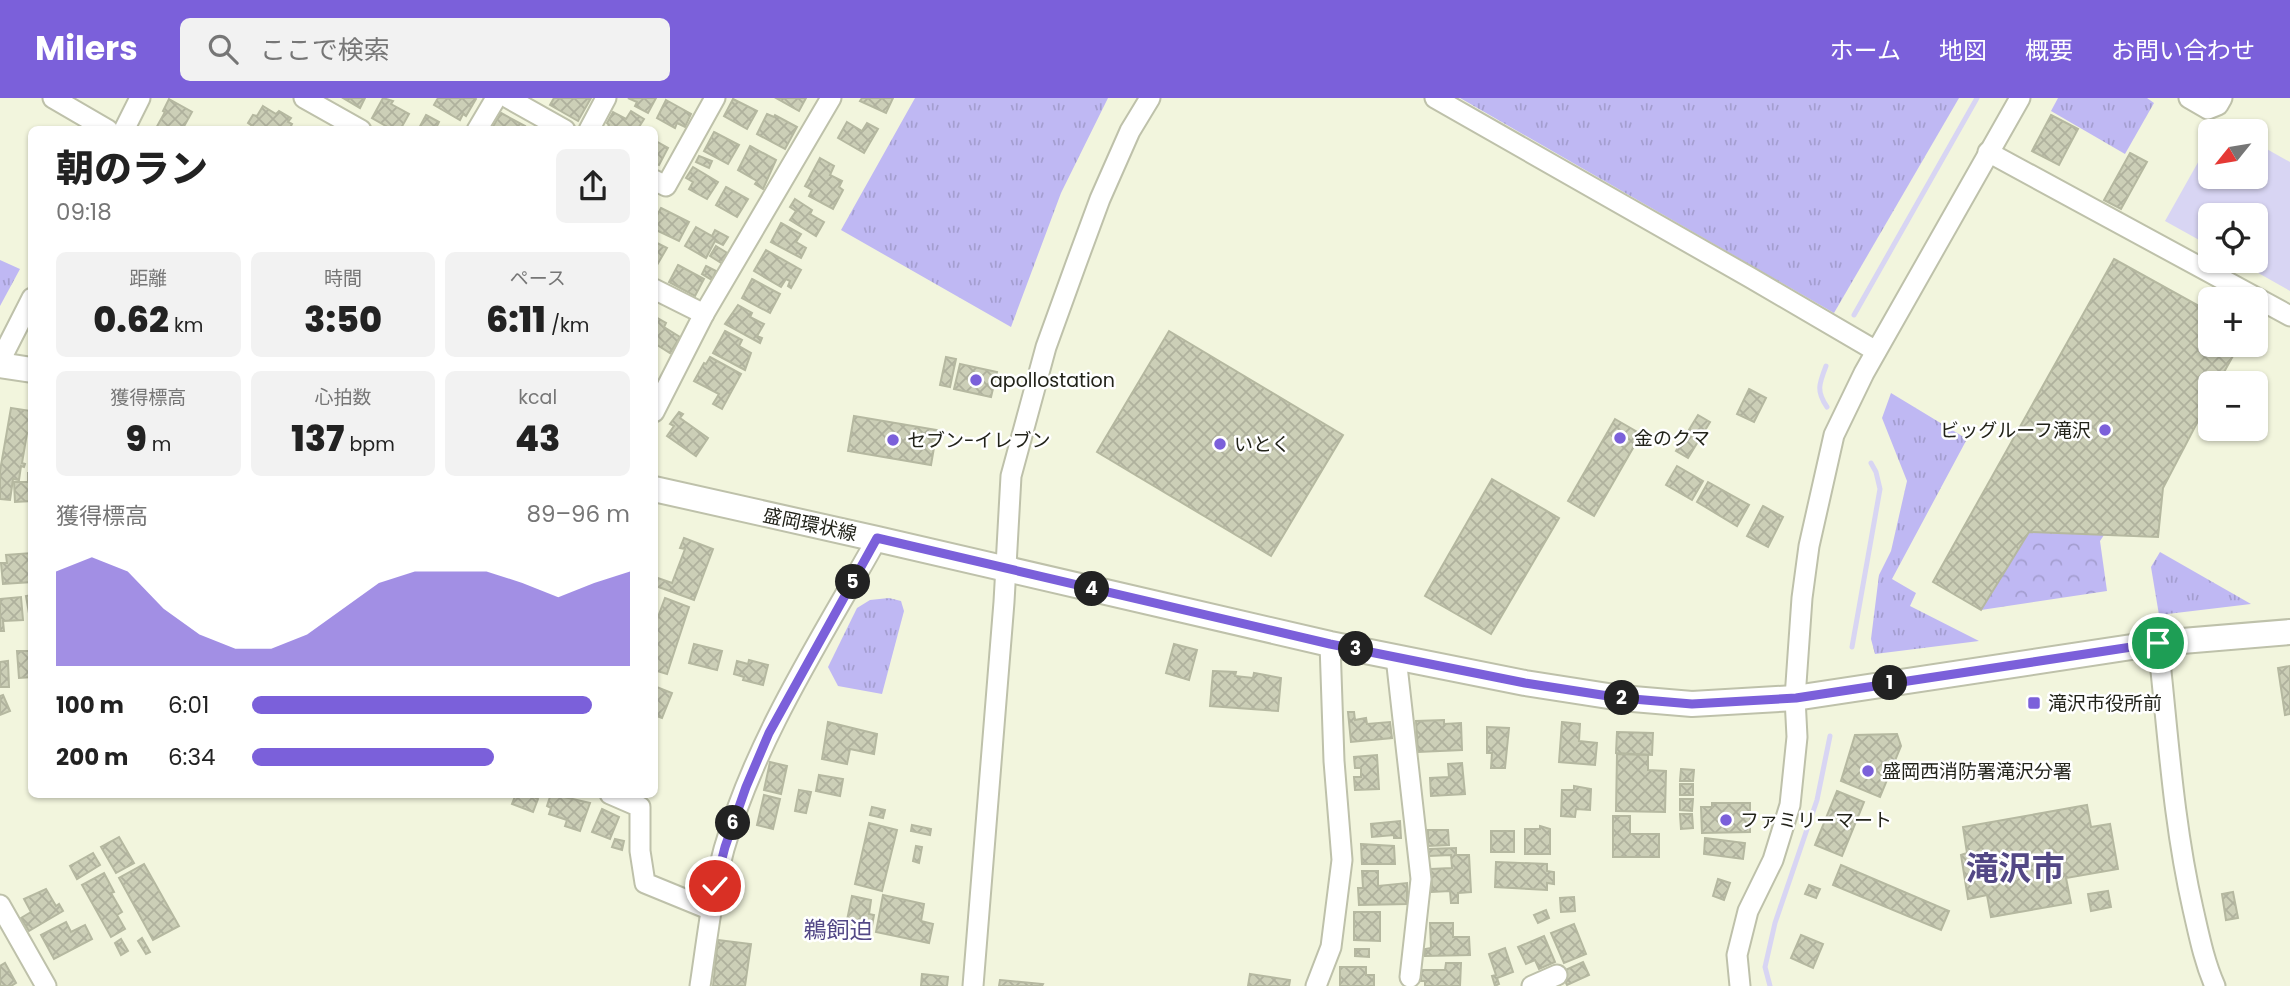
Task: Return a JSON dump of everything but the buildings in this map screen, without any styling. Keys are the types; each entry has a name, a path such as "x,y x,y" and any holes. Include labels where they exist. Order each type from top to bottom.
{"main road":[{"path":"0,363 28,369"},
{"name":"盛岡環状線","path":"658,490 1330,644 1525,683 1621,698 1692,704 1796,698 2158,643 2290,632"}],"street":[{"path":"53,98 101,126"},
{"path":"126,126 140,98"},
{"path":"304,98 354,126"},
{"path":"479,126 496,98"},
{"path":"508,98 558,126"},
{"path":"591,126 606,98"},
{"path":"658,182 666,186 715,98"},
{"path":"662,382 831,98"},
{"path":"973,986 1012,476 1046,347 1100,199 1130,131 1150,98"},
{"path":"1436,98 1876,351"},
{"path":"1740,986 1737,954 1748,911 1773,860 1790,805 1797,737 1796,698 1802,598 1834,435 1876,351 2020,98"},
{"path":"2189,98 2208,109 2218,105 2222,98"},
{"path":"1988,152 2290,316"},
{"path":"658,291 704,314"},
{"path":"0,363 28,306"},
{"path":"700,986 711,910 725,847 746,787 769,733 877,538"},
{"path":"2158,643 2174,804 2183,865 2206,965 2215,986"},
{"path":"1316,986 1331,947 1342,860 1334,761 1330,644"},
{"path":"1396,657 1421,879 1410,977"},
{"path":"619,798 640,807 640,851 645,883 711,910"},
{"path":"0,905 46,986"},
{"path":"1532,986 1557,975"}],"green space":[{"path":"915,98 1108,98 1061,193 1011,327 841,230"},
{"path":"1460,98 1959,98 1834,313"},
{"path":"2058,98 2147,98 2154,103 2125,154 2051,111"},
{"path":"0,260 20,269 0,306"},
{"path":"1891,393 1967,439 1892,579 1916,593 1910,606 1979,641 1875,654 1871,639 1879,575 1891,551 1907,481 1882,418"},
{"path":"2029,532 2104,535 2100,541 2107,591 1981,610"},
{"path":"2160,552 2251,604 2159,615 2151,567"},
{"path":"889,598 901,601 904,611 882,694 838,686 828,667 857,608 870,600"}],"shaded area":[{"path":"2268,150 2290,162 2290,291 2258,273 2268,273 2268,203 2198,203 2198,239 2165,221 2198,162 2198,189 2268,189"}],"waterway":[{"path":"1854,315 1977,98"},
{"path":"1826,366 1820,387 1827,407"},
{"path":"1852,647 1880,489 1871,463"},
{"path":"1770,986 1765,967 1775,923 1817,800 1830,736"}],"place":[{"name":"apollostation","path":"976,380"},
{"name":"ビッグルーフ滝沢","path":"2105,430"},
{"name":"金のクマ","path":"1620,438"},
{"name":"セブン-イレブン","path":"893,440"},
{"name":"いとく","path":"1220,444"},
{"name":"滝沢市役所前","path":"2034,703"},
{"name":"盛岡西消防署滝沢分署","path":"1868,771"},
{"name":"ファミリーマート","path":"1726,820"}],"district":[{"name":"滝沢市","path":"2015,868"},
{"name":"鵜飼迫","path":"838,930"}],"route":[{"path":"715,886 725,847 746,787 769,733 877,538 1330,644 1525,683 1621,698 1692,704 1796,698 2158,643"}]}
